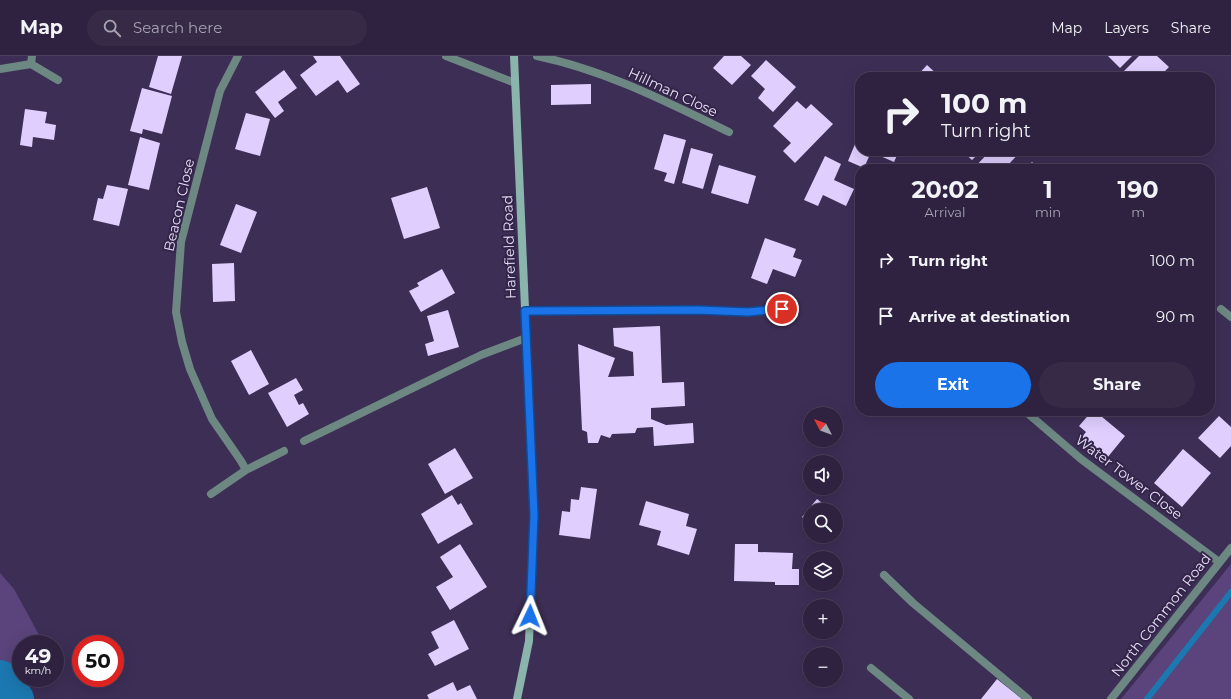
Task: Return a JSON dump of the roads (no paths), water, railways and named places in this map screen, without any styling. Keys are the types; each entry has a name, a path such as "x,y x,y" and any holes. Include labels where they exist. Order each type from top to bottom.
{"main road":[{"name":"Harefield Road","path":"514,56 534,515 529,641 517,699"}],"street":[{"name":"Beacon Close","path":"238,56 220,91 181,242 176,312 182,342 190,369 212,419 246,470"},
{"path":"446,56 515,83"},
{"name":"Hillman Close","path":"537,56 587,70 632,86 729,132"},
{"path":"0,69 32,60 58,80"},
{"path":"525,311 698,310 748,312 782,309"},
{"path":"1221,309 1231,317"},
{"path":"304,442 481,355 526,338"},
{"name":"Water Tower Close","path":"1031,416 1081,458 1219,562"},
{"path":"211,494 246,470 284,451"},
{"name":"North Common Road","path":"1111,699 1231,548"},
{"path":"884,574 913,603 1028,699"},
{"path":"871,668 909,699"}],"waterway":[{"path":"1147,699 1231,592"},
{"path":"0,678 16,699"}]}
